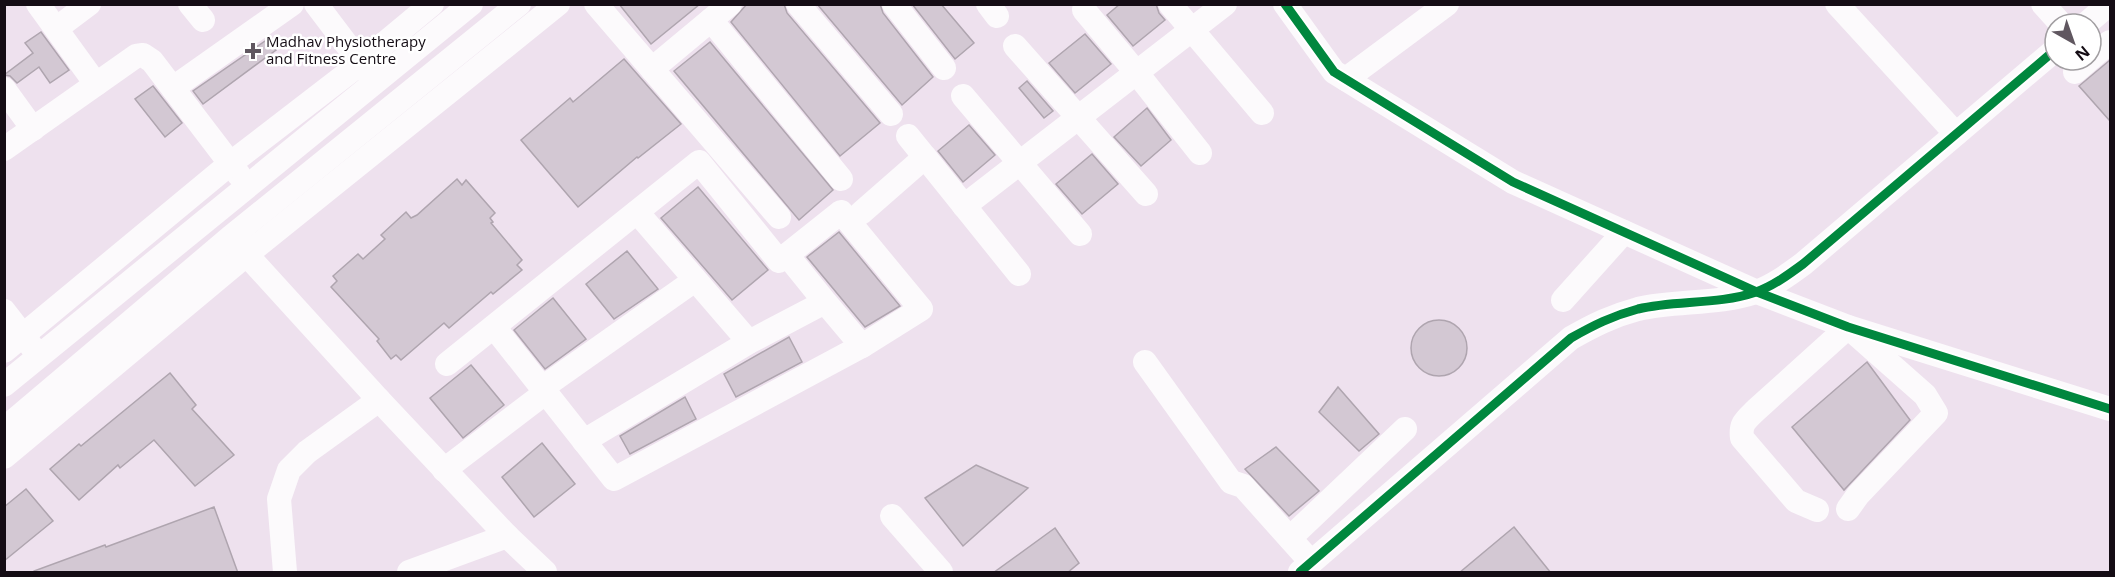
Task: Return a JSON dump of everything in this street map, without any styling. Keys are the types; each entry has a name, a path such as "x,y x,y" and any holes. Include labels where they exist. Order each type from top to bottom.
{"street":[{"path":"38,4 96,84"},
{"path":"57,28 89,4"},
{"path":"173,88 292,4"},
{"path":"316,4 376,82"},
{"path":"4,351 231,163 361,63 432,4"},
{"path":"4,386 471,4"},
{"path":"4,429 231,237 519,4"},
{"path":"4,458 246,255 558,4"},
{"path":"596,4 779,217"},
{"path":"652,69 730,4"},
{"path":"798,4 891,114"},
{"path":"894,4 944,68"},
{"path":"1170,4 1262,113"},
{"path":"964,206 1225,4"},
{"path":"1285,4 1334,72 1513,182 1757,292 1848,327 2110,409"},
{"path":"1346,79 1447,4"},
{"path":"1838,4 1956,134"},
{"path":"1084,10 1200,153"},
{"path":"711,20 841,179"},
{"path":"1015,46 1146,194"},
{"path":"4,149 136,56 143,55 152,61 248,186"},
{"path":"1145,362 1231,482 1244,486 1290,538 1305,568 1571,338 1606,319 1640,309 1735,298 1757,292 1782,280 2043,60"},
{"path":"4,89 33,129"},
{"path":"963,96 1080,234"},
{"path":"908,135 1019,274"},
{"path":"861,213 925,157"},
{"path":"447,364 699,162 779,261 841,212 921,309 862,346 614,479 494,327"},
{"path":"197,191 246,255 450,476 545,573"},
{"path":"637,212 749,342"},
{"path":"1563,300 1624,232"},
{"path":"787,255 862,346"},
{"path":"450,476 489,446 547,395 695,280"},
{"path":"584,441 749,342 825,302"},
{"path":"4,311 39,357"},
{"path":"1848,327 1925,395 1936,413 1858,495 1848,509"},
{"path":"1817,510 1796,501 1742,438 1741,428 1756,410 1848,327"},
{"path":"285,573 279,499 289,470 307,452 379,400"},
{"path":"1290,538 1405,429"},
{"path":"892,516 940,573"},
{"path":"409,573 507,536"}],"building":[{"path":"619,4 700,4 651,44"},
{"path":"747,4 784,4 787,13 880,123 840,156 731,22"},
{"path":"817,4 880,4 883,13 933,77 902,105"},
{"path":"912,4 941,4 974,43 955,59"},
{"path":"1120,4 1156,4 1165,20 1133,46 1107,15"},
{"path":"41,32 69,70 50,83 39,67 17,83 10,76 4,75 33,53 25,43"},
{"path":"1085,34 1111,64 1075,93 1049,63"},
{"path":"268,39 276,50 203,104 193,91"},
{"path":"710,42 833,190 799,220 674,71"},
{"path":"624,59 681,124 637,157 578,207 521,140 570,98 573,102"},
{"path":"2110,60 2110,121 2079,86 2096,72 2103,72 2103,66"},
{"path":"1027,81 1053,111 1044,118 1019,88"},
{"path":"153,86 182,123 165,137 135,99"},
{"path":"1147,108 1171,140 1141,166 1114,137"},
{"path":"969,125 995,155 963,182 938,151"},
{"path":"1092,154 1118,184 1082,214 1056,184"},
{"path":"457,179 462,185 466,180 495,213 490,218 493,222 491,223 522,260 517,265 522,270 493,294 491,292 449,328 444,323 401,360 396,355 391,359 377,341 379,339 331,287 337,281 333,276 358,254 363,259 385,239 381,235 406,212 411,218 417,215"},
{"path":"698,187 768,270 732,300 661,218"},
{"path":"839,232 900,306 865,327 807,257"},
{"path":"627,251 658,289 614,319 586,284"},
{"path":"553,298 586,339 545,369 514,330"},
{"path":"1439,320 1450,322 1459,328 1465,337 1467,348 1465,359 1459,368 1450,374 1439,376 1428,374 1419,368 1413,359 1411,348 1413,337 1419,328 1428,322"},
{"path":"789,337 802,362 736,397 724,374"},
{"path":"1867,362 1910,420 1844,490 1792,427"},
{"path":"471,365 504,405 463,438 430,398"},
{"path":"170,373 196,405 192,409 234,455 195,486 154,440 120,468 118,465 79,500 50,469"},
{"path":"1338,387 1379,434 1359,451 1319,412"},
{"path":"685,397 696,419 630,454 620,436"},
{"path":"542,443 575,484 534,517 502,477"},
{"path":"1276,447 1319,491 1289,516 1245,469"},
{"path":"976,465 1028,488 963,546 925,498"},
{"path":"26,489 53,521 4,561 4,507"},
{"path":"214,507 238,573 34,573 34,571"},
{"path":"1514,527 1551,573 1459,573"},
{"path":"1055,528 1079,563 1067,573 993,573"}],"cycle path":[{"path":"1285,4 1334,72 1513,182 1757,292 1848,327 2110,409"},
{"path":"1300,572 1571,338 1603,321 1638,309 1742,296 1756,292 1786,276 2043,60"}],"place":[{"name":"Madhav Physiotherapy and Fitness Centre","path":"253,51"}]}
